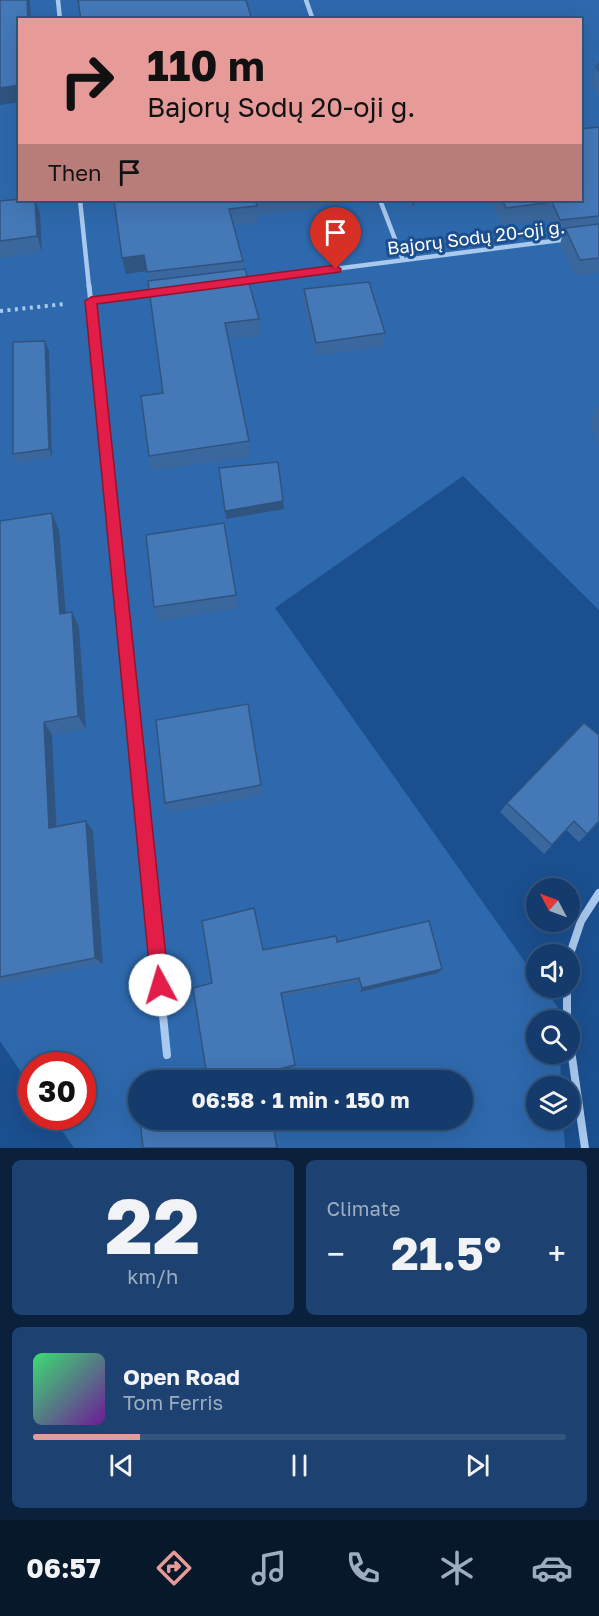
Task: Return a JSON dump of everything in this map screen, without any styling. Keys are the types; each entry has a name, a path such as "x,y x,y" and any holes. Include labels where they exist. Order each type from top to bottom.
{"street":[{"path":"58,0 60,18"},
{"path":"306,0 313,18"},
{"path":"80,201 167,1055"},
{"path":"380,201 403,260"},
{"name":"Bajorų Sodų 20-oji g.","path":"229,283 576,238"},
{"path":"91,301 160,292"},
{"path":"573,944 581,921 599,893"},
{"path":"573,1064 585,1148"}],"path":[{"path":"0,311 91,301"}],"shaded area":[{"path":"0,0 599,0 599,610 463,476 275,608 526,963 526,998 551,998 557,1006 557,1010 526,1010 526,1064 560,1064 561,1076 526,1076 526,1130 564,1130 565,1148 74,1148 62,1130 96,1130 96,1052 18,1052 18,1068 0,1041"}],"building":[{"path":"0,0 27,0 28,18 18,18 18,85 0,88"},
{"path":"78,0 246,0 251,18 81,18"},
{"path":"599,127 599,216 560,220 552,202 506,208 502,201 582,201 582,129"},
{"path":"18,199 35,201 37,236 0,241 0,201"},
{"path":"114,201 255,201 257,206 229,209 243,261 147,272 144,255 122,258"},
{"path":"599,224 599,258 580,260 565,228"},
{"path":"245,269 259,319 225,323 249,441 149,456 141,396 163,393 148,281"},
{"path":"369,282 385,333 316,343 304,289"},
{"path":"45,341 49,449 13,454 13,342"},
{"path":"278,462 283,501 225,511 219,468"},
{"path":"52,513 60,614 72,612 78,716 44,722 49,828 86,821 95,958 0,977 0,521"},
{"path":"224,523 236,595 154,607 146,535"},
{"path":"248,704 261,785 165,803 156,720"},
{"path":"584,723 599,735 599,821 587,834 574,821 552,845 507,803"},
{"path":"254,908 263,950 336,936 337,942 429,921 442,969 362,988 359,978 281,993 295,1065 275,1070 206,1070 193,988 212,983 202,921"},
{"path":"141,1130 274,1130 277,1148 143,1148"}],"route":[{"path":"160,985 91,301 336,269"}]}
